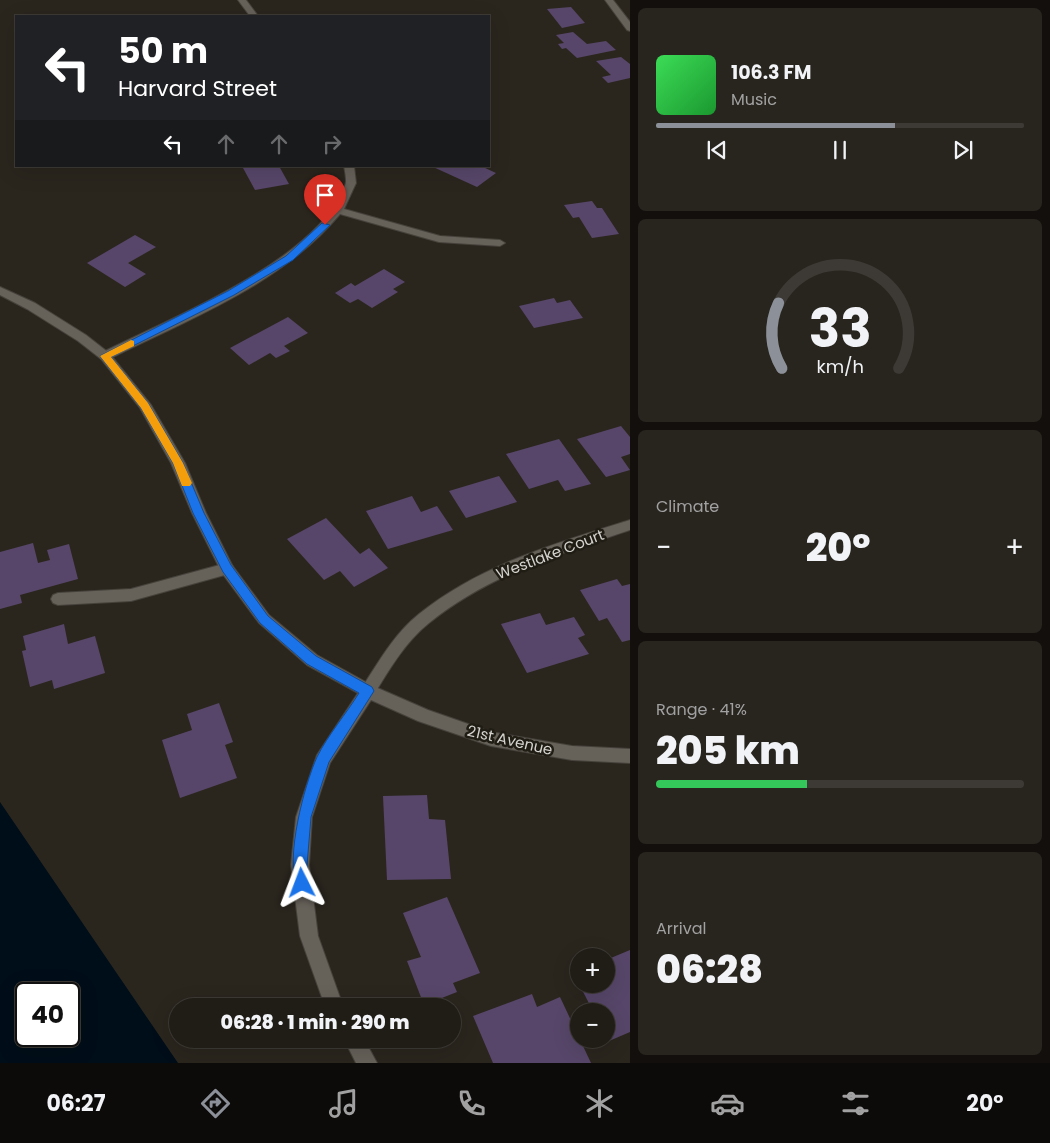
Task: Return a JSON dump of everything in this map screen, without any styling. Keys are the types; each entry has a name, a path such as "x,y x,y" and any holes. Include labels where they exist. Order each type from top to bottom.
{"street":[{"path":"242,0 253,15"},
{"path":"609,0 630,28"},
{"path":"105,356 231,293 289,258 325,225 338,210 350,183 349,167"},
{"path":"338,210 439,239 500,243"},
{"name":"21st Avenue","path":"0,291 31,306 82,338 105,356 145,405 178,463 199,513 227,569 264,619 312,660 368,691 424,716 491,739 572,753 630,756"},
{"name":"Westlake Court","path":"331,998 309,936 300,865 304,817 323,760 393,652 423,619 478,582 530,558 630,525"},
{"path":"58,599 131,595 227,569"},
{"path":"359,1048 368,1063"}],"water":[{"path":"0,802 178,1063 0,1063"}],"building":[{"path":"571,7 585,23 562,28 547,9"},
{"path":"573,32 587,44 606,41 616,50 577,58 566,48 562,49 558,44 564,43 556,35"},
{"path":"621,57 630,64 630,78 608,83 602,77 611,75 596,61"},
{"path":"280,167 289,184 255,190 243,168"},
{"path":"433,167 483,167 496,173 477,187"},
{"path":"592,201 597,208 602,208 619,234 592,238 579,217 573,218 564,205"},
{"path":"135,235 156,247 128,263 146,274 125,287 87,263"},
{"path":"384,269 405,282 393,289 398,292 372,308 358,299 350,303 335,293 351,283 355,286"},
{"path":"554,298 557,303 570,300 583,318 534,328 519,306"},
{"path":"288,317 308,333 284,346 290,351 276,358 270,353 249,365 230,348"},
{"path":"621,426 630,437 630,454 621,457 630,470 606,477 577,439"},
{"path":"559,439 591,484 565,491 558,480 529,489 506,454"},
{"path":"499,476 517,502 466,518 449,491"},
{"path":"412,496 421,512 437,506 453,530 388,549 366,511"},
{"path":"326,518 360,554 369,548 388,568 354,587 340,571 324,580 287,539"},
{"path":"33,543 38,563 50,560 47,550 69,544 78,579 20,595 22,603 0,609 0,552"},
{"path":"617,579 622,586 630,584 630,640 622,642 607,618 599,621 580,590"},
{"path":"540,613 546,625 574,617 585,635 578,638 589,654 527,673 501,624"},
{"path":"64,624 68,644 95,636 105,673 54,689 52,680 30,687 22,651 26,650 23,636"},
{"path":"219,703 233,742 225,745 237,778 180,798 162,740 192,730 187,714"},
{"path":"427,795 429,819 445,820 451,879 387,880 383,796"},
{"path":"447,897 480,973 453,983 457,992 442,998 421,998 407,961 421,957 403,913"},
{"path":"630,950 630,1032 615,1038 615,1003 589,1003 584,993 615,993 615,956"},
{"path":"532,994 537,1007 560,997 570,1018 570,1048 584,1048 591,1063 493,1063 473,1016"}],"slow traffic":[{"path":"131,343 105,356 145,405 178,463 186,483"}],"route":[{"path":"302,883 300,865 304,817 323,760 368,691 312,660 264,619 227,569 199,513 178,463 145,405 105,356 231,293 289,258 325,225"}]}
